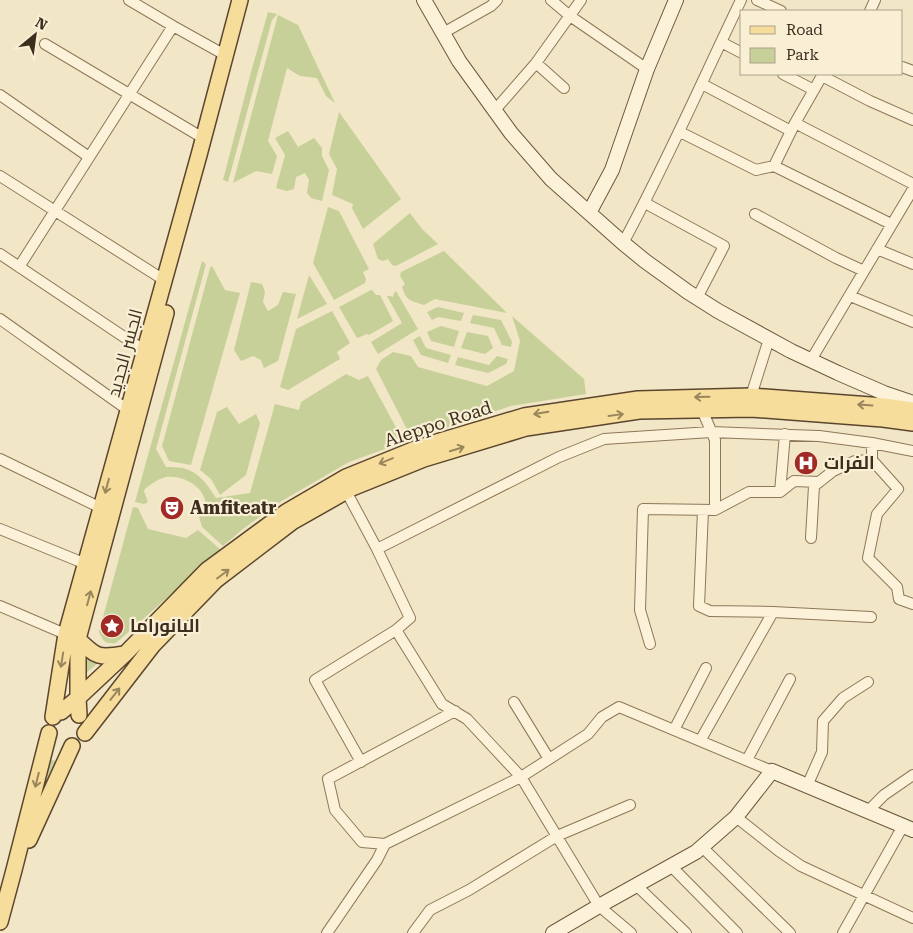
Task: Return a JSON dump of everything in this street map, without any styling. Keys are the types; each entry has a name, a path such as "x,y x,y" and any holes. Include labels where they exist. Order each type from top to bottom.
{"main road":[{"name":"الجسر الجديد","path":"57,715 86,564 240,0"},
{"name":"الجسر الجديد","path":"79,715 72,637 250,0"},
{"name":"Aleppo Road","path":"57,715 125,654 207,570 286,512 346,477 420,447 524,416 638,399 751,396 913,410"},
{"name":"Aleppo Road","path":"85,733 153,645 216,580 292,522 352,488 424,459 526,428 639,411 751,409 913,423"},
{"path":"72,637 97,655 106,657 125,654"},
{"path":"0,922 49,733 50,722 57,715 70,711 79,715 84,723 85,733 80,741 72,746 61,746 56,743 49,733"},
{"path":"14,870 72,746"}],"street":[{"path":"130,0 225,55"},
{"path":"424,0 460,61 511,133 551,179 623,243 645,261 718,311 811,360 884,393 913,403"},
{"path":"443,33 492,6 497,0"},
{"path":"551,0 570,16 647,68"},
{"path":"495,110 536,63 581,0"},
{"path":"589,213 612,170 647,68 676,0"},
{"path":"623,243 680,132 742,0"},
{"path":"761,1 779,10"},
{"path":"18,267 173,26"},
{"path":"721,42 740,52"},
{"path":"45,44 203,138"},
{"path":"536,63 564,88"},
{"path":"785,75 814,90"},
{"path":"774,166 822,75 870,101 913,120"},
{"path":"702,84 913,184"},
{"path":"0,95 90,157"},
{"path":"680,132 756,170 774,166 891,224"},
{"path":"0,176 164,280"},
{"path":"811,360 891,224 910,201 913,189"},
{"path":"645,203 724,246 697,298"},
{"path":"755,214 864,271"},
{"path":"877,249 913,264"},
{"path":"0,254 145,351"},
{"path":"850,296 913,322"},
{"path":"0,318 128,410"},
{"path":"751,396 769,339"},
{"path":"702,410 715,440 715,510"},
{"path":"378,549 559,457 604,439 712,432 785,434 819,436 872,443 913,451"},
{"path":"780,492 785,434"},
{"path":"872,443 872,460 898,489 877,514 868,558 897,587 899,599 913,604"},
{"path":"0,459 102,508"},
{"path":"811,538 814,486 833,471 855,461 872,460"},
{"path":"650,644 640,610 643,509 715,510 749,492 780,492 794,481 819,482"},
{"path":"346,491 378,549 410,618 396,630 315,680 361,762"},
{"path":"703,510 699,606 710,610 871,617"},
{"path":"0,529 86,564"},
{"path":"0,606 72,637"},
{"path":"700,741 772,612"},
{"path":"396,630 442,704 467,719 521,777 599,906 631,933"},
{"path":"674,730 706,668"},
{"path":"747,760 790,678"},
{"path":"807,786 822,752 823,721 843,698 868,682"},
{"path":"514,702 549,759"},
{"path":"456,712 328,779 335,810 362,842 385,844 521,777 588,734 602,717 619,707 908,828 864,896 843,933"},
{"path":"553,933 696,852 736,817 772,771"},
{"path":"868,811 884,795 913,774"},
{"path":"413,933 430,910 469,890 557,836 630,805"},
{"path":"736,817 801,866 913,918"},
{"path":"327,933 377,860 385,844"},
{"path":"702,847 790,933"},
{"path":"671,866 737,933"},
{"path":"636,885 686,933"}],"green space":[{"path":"268,12 277,14 272,20 228,182 223,180"},
{"path":"278,15 298,25 335,103 326,96 317,78 300,76 287,68 268,141 277,156 272,174 256,171 233,183"},
{"path":"339,112 401,199 363,229 352,208 353,204 332,195 337,169 329,154"},
{"path":"288,131 298,147 314,138 322,148 322,156 329,170 322,201 311,198 307,193 309,180 305,173 296,177 294,189 287,191 276,188 285,155 275,138"},
{"path":"328,207 339,211 369,269 363,272 366,279 365,283 334,300 313,263"},
{"path":"410,213 422,229 438,244 396,266 392,265 388,259 383,261 378,259 373,244"},
{"path":"444,251 507,313 435,299 424,305 407,298 402,287 405,284 400,276 401,272"},
{"path":"202,261 206,264 156,449 166,467 183,468 194,473 206,484 216,498 250,493 275,404 299,410 301,402 346,374 359,380 368,376 404,442 349,462 280,502 223,546 202,527 198,513 206,507 205,500 198,488 187,480 173,477 160,479 145,489 148,502 144,504 135,502"},
{"path":"212,266 225,290 240,293 191,465 169,461 162,446"},
{"path":"309,275 327,304 297,319"},
{"path":"251,282 262,284 265,292 263,302 268,311 278,305 283,292 296,294 278,361 264,368 261,360 253,356 241,361 234,350"},
{"path":"371,290 376,295 380,295 393,321 369,335 357,338 339,307"},
{"path":"396,291 418,329 378,354 371,342 402,323 387,296 393,297"},
{"path":"438,307 464,313 461,321 438,317 432,320 427,312"},
{"path":"332,311 350,343 337,352 340,359 288,390 280,387 296,329"},
{"path":"473,315 501,320 512,342 511,347 502,345 494,328 470,323"},
{"path":"512,316 584,379 586,394 511,406 412,439 376,369 381,360 393,352 411,356 418,367 487,386 514,371 520,341"},
{"path":"441,326 459,331 454,347 431,341 427,332"},
{"path":"467,332 488,336 493,348 485,354 461,348"},
{"path":"420,336 426,348 451,355 448,363 421,355 413,340"},
{"path":"497,356 508,359 506,364 488,373 455,365 458,357 489,365"},
{"path":"227,407 239,424 256,414 260,423 246,475 220,495 211,479 200,470 217,412"},
{"path":"133,507 138,508 148,529 186,538 198,530 221,550 116,643 110,643 105,642 99,632"},
{"path":"85,653 99,662 84,675"},
{"path":"47,758 60,763 25,841"}],"place":[{"name":"الفرات","path":"806,463"},
{"name":"Amfiteatr","path":"172,508"},
{"name":"البانوراما","path":"112,626"}]}
